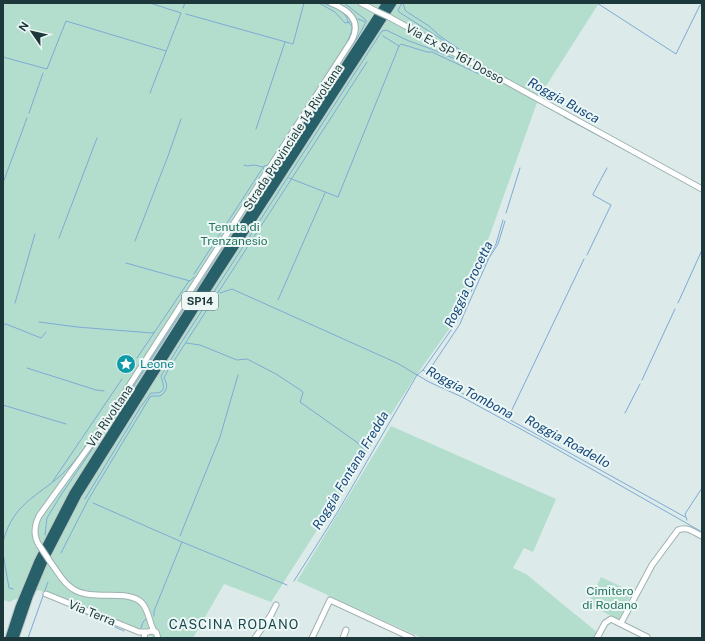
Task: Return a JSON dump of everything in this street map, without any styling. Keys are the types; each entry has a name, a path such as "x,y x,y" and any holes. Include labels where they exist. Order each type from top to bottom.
{"highway":[{"name":"Strada Provinciale 14 Rivoltana","path":"8,638 19,607 46,545 85,473 297,139 386,3"},
{"name":"Strada Provinciale 14 Rivoltana","path":"15,638 29,597 45,559 78,495 302,142 393,3"},
{"name":"SP14","path":"19,638 42,574 54,548 118,431"}],"street":[{"name":"Via Rivoltana","path":"158,638 151,625 146,609 139,600 127,596 92,596 79,592 66,583 39,545 35,533 36,522 108,420 352,40 355,29 353,20 347,11 331,3"},
{"name":"Via Ex SP 161 Dosso","path":"361,3 702,189"},
{"path":"621,623 652,565 678,530 686,528 702,536"},
{"name":"Via Terra","path":"46,594 139,632 154,631"},
{"path":"312,638 330,600 403,636 412,638"},
{"path":"255,638 276,605"},
{"path":"597,638 608,620 614,620 621,623 647,637"},
{"path":"139,632 143,638 151,625"},
{"path":"343,638 346,630"}],"green space":[{"name":"Tenuta di Trenzanesio","path":"3,3 599,3 539,97 472,285 450,328 415,377 271,602 224,584 193,638 155,638 39,590 10,602 3,600"},
{"path":"391,426 556,499 533,552 524,548 513,568 526,574 598,633 595,638 422,638 297,581"},
{"name":"Cimitero di Rodano","path":"601,577 632,592 619,620 588,604"}],"waterway":[{"path":"150,3 181,13 150,93"},
{"path":"183,8 185,3"},
{"path":"186,14 293,44 304,3"},
{"path":"319,3 335,12 345,23 350,22"},
{"path":"314,94 343,50 348,41 352,26 342,12 323,3"},
{"path":"337,3 347,8 356,18"},
{"path":"294,137 353,46 366,22 366,20 344,3"},
{"path":"402,3 398,10 399,12 457,49"},
{"name":"Roggia Busca","path":"403,3 407,12 484,66"},
{"path":"597,3 676,54 700,5 702,5"},
{"path":"358,19 365,22"},
{"path":"3,57 47,69 66,21 166,51"},
{"path":"85,499 140,408 151,393 162,391 163,386 161,376 181,343 382,31 386,30 409,41 465,63"},
{"path":"383,36 399,46"},
{"path":"256,129 285,42"},
{"path":"289,178 338,197 401,44 427,52 432,52 479,74 493,77 560,114"},
{"path":"61,553 88,500 150,397 160,396 165,392 167,385 164,378 168,370 367,62"},
{"path":"29,113 43,73"},
{"path":"564,117 629,152"},
{"path":"3,183 27,118"},
{"path":"135,241 181,119"},
{"path":"59,238 97,138"},
{"path":"45,535 47,518 61,495 106,429 280,160"},
{"path":"244,165 263,167"},
{"path":"265,171 263,168 264,166 269,165"},
{"name":"Roggia Roadello","path":"506,213 520,168"},
{"path":"587,255 611,205 593,195 607,168"},
{"path":"194,274 262,169"},
{"name":"Roggia Busca","path":"670,169 702,186"},
{"path":"278,300 325,193"},
{"name":"Roggia Tombona","path":"503,220 496,244 480,272 458,320 423,370 433,377 685,517"},
{"name":"Roggia Crocetta","path":"428,372 460,324 489,258 498,244 505,221"},
{"path":"15,303 35,234"},
{"path":"678,303 702,250"},
{"path":"508,418 584,259"},
{"name":"Roggia Tombona","path":"126,263 190,281 194,277"},
{"path":"137,358 189,281"},
{"name":"Roggia Tombona","path":"220,293 232,289 397,363 429,382 462,397 539,439 702,532"},
{"path":"642,380 675,309"},
{"path":"39,322 77,327 154,332"},
{"path":"3,328 4,324 6,324 41,338 46,332"},
{"path":"186,343 200,345 237,360 247,359 276,374 302,391 303,393 300,402 358,443 363,449"},
{"path":"27,368 96,390 104,391"},
{"name":"Roggia Fontana Fredda","path":"294,581 337,513 417,375 423,370"},
{"path":"180,536 220,437 238,375"},
{"path":"53,481 122,379"},
{"path":"3,542 8,527 22,506 51,484 71,465 93,436 127,384"},
{"path":"625,413 640,384"},
{"path":"3,405 66,424"},
{"path":"687,520 685,514 702,488"},
{"path":"93,503 182,542 287,585"},
{"path":"154,616 154,611 182,542"},
{"path":"3,553 9,588 13,589"},
{"path":"28,638 48,582"},
{"path":"79,611 124,631"},
{"path":"141,628 146,619"}],"place":[{"name":"Leone","path":"126,364"}],"district":[{"name":"CASCINA RODANO","path":"234,624"}]}
